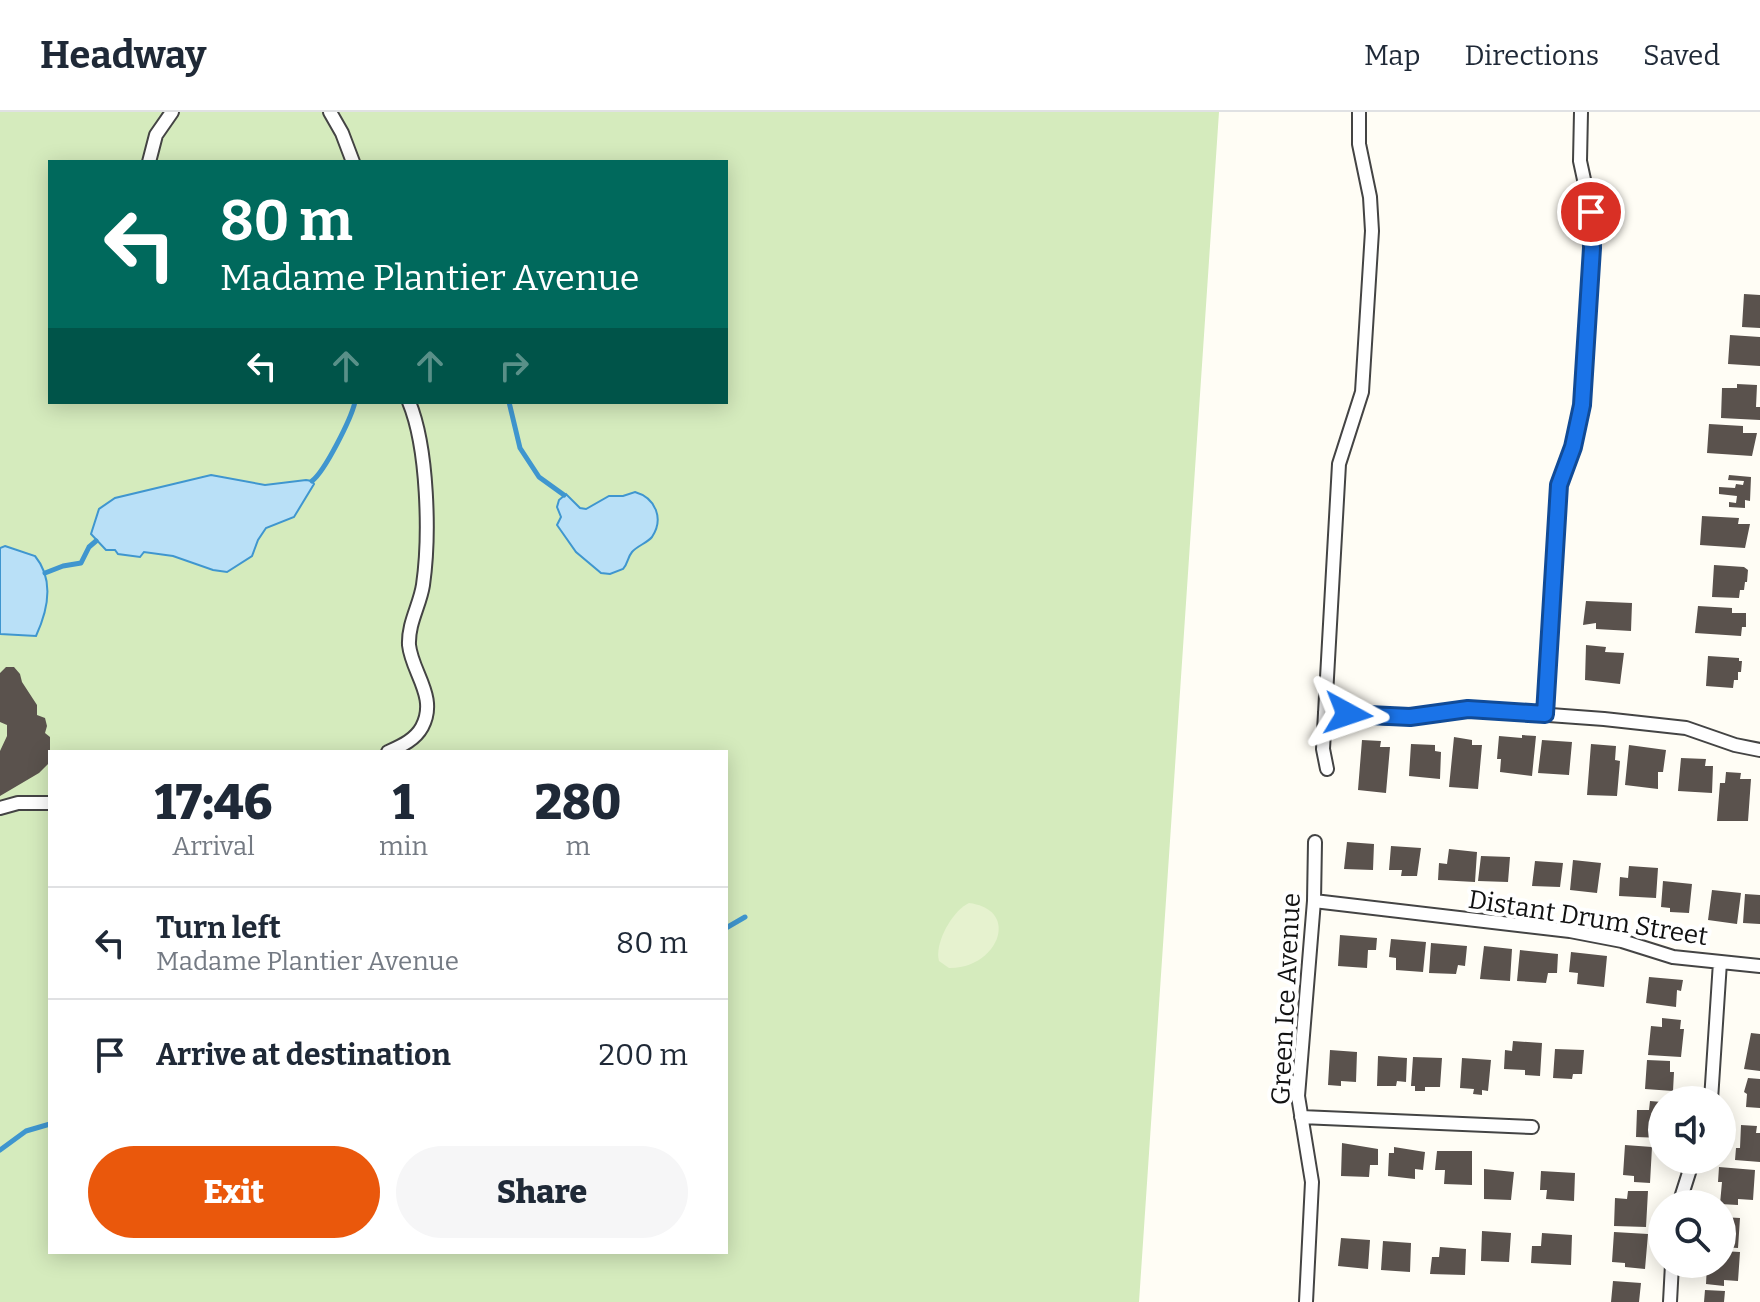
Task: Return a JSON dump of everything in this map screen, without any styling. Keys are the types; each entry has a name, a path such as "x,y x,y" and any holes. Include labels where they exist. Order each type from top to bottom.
{"street":[{"path":"150,160 156,135 172,112"},
{"path":"330,112 352,160"},
{"path":"1327,769 1323,749 1338,474 1362,392 1370,261 1370,197 1359,144 1359,112"},
{"path":"1545,714 1559,485 1573,447 1582,405 1592,248 1591,212 1580,161 1581,112"},
{"path":"393,750 407,744 422,726 428,702 409,646 411,622 424,579 427,539 420,446 410,404"},
{"path":"1325,712 1391,718 1468,709 1545,714 1686,728 1760,750"},
{"path":"0,808 18,803 48,803"},
{"name":"Green Ice Avenue","path":"1306,1302 1312,1182 1298,1096 1314,901 1315,842"},
{"name":"Distant Drum Street","path":"1314,901 1570,931 1622,941 1673,957 1760,966"},
{"path":"1712,1086 1720,962"},
{"path":"1301,1117 1532,1127"},
{"path":"1670,1302 1671,1278"}],"green space":[{"path":"0,112 1219,112 1139,1302 0,1302"},
{"path":"969,903 985,908 995,916 999,927 997,938 980,959 966,966 949,968 939,961 939,945 951,920"}],"water":[{"path":"211,475 265,485 306,480 314,484 294,517 266,528 252,556 227,572 173,556 144,552 140,557 118,554 115,550 106,550 91,534 99,509 115,498"},
{"path":"635,492 653,504 657,516 656,530 650,539 632,552 623,569 610,574 601,573 576,552 557,525 561,517 557,507 559,500 566,494 580,508 586,509 609,496"},
{"path":"5,546 35,556 45,575 46,605 36,636 0,634 0,548"}],"building":[{"path":"1744,294 1760,295 1760,328 1742,327"},
{"path":"1730,335 1760,337 1760,366 1728,364"},
{"path":"1737,384 1757,385 1756,407 1760,407 1760,420 1721,418 1722,388 1737,388"},
{"path":"1709,424 1743,426 1743,433 1757,433 1752,456 1707,453"},
{"path":"1729,475 1751,477 1750,501 1745,500 1745,508 1729,507 1729,502 1736,503 1737,496 1719,494 1719,487 1743,485 1744,481 1728,480"},
{"path":"1702,516 1739,518 1738,524 1750,524 1745,548 1700,545"},
{"path":"1714,565 1748,570 1747,582 1744,590 1740,590 1739,598 1712,597"},
{"path":"1586,601 1632,603 1631,631 1596,629 1596,623 1583,625"},
{"path":"1698,606 1732,608 1732,613 1746,613 1746,627 1742,627 1741,636 1695,633"},
{"path":"1586,645 1606,647 1605,652 1624,653 1620,684 1585,680"},
{"path":"1708,656 1739,658 1742,661 1741,672 1738,672 1738,680 1734,680 1733,688 1706,686"},
{"path":"6,667 14,667 20,674 37,705 37,715 45,718 50,750 48,764 39,773 0,796 0,751 7,736 7,725 0,722 0,673"},
{"path":"1522,735 1536,736 1532,776 1500,772 1501,759 1497,759 1499,736 1522,738"},
{"path":"1454,737 1472,740 1472,745 1482,745 1478,789 1449,787"},
{"path":"1362,740 1381,741 1380,747 1390,747 1386,793 1358,790"},
{"path":"1542,740 1572,742 1569,775 1538,773"},
{"path":"1411,744 1435,745 1435,751 1441,752 1440,779 1409,776"},
{"path":"1591,744 1616,746 1615,760 1620,761 1617,796 1587,795"},
{"path":"1629,745 1666,750 1663,772 1658,772 1658,789 1625,785"},
{"path":"1681,758 1706,759 1705,766 1713,766 1712,793 1678,791"},
{"path":"1726,772 1741,773 1740,779 1751,779 1748,821 1717,821 1720,783 1725,783"},
{"path":"1347,842 1374,844 1373,870 1344,869"},
{"path":"1391,846 1421,848 1417,876 1401,876 1402,870 1389,870"},
{"path":"1449,849 1477,852 1475,882 1438,880 1439,863 1447,864"},
{"path":"1481,856 1510,857 1508,882 1478,881"},
{"path":"1573,860 1601,863 1597,893 1570,890"},
{"path":"1535,861 1563,863 1560,887 1532,886"},
{"path":"1629,866 1658,868 1656,898 1619,896 1620,877 1628,878"},
{"path":"1663,881 1692,884 1689,913 1670,912 1670,908 1661,907"},
{"path":"1712,890 1741,893 1737,924 1708,920"},
{"path":"1745,894 1760,895 1760,924 1743,923"},
{"path":"1340,935 1377,938 1376,950 1368,950 1367,968 1338,966"},
{"path":"1391,939 1426,942 1423,972 1396,970 1396,958 1389,957"},
{"path":"1431,943 1467,946 1465,966 1458,965 1456,974 1429,973"},
{"path":"1484,946 1512,949 1510,981 1480,979"},
{"path":"1520,950 1558,954 1557,973 1548,973 1546,983 1517,981"},
{"path":"1571,952 1607,956 1604,987 1577,984 1578,973 1569,972"},
{"path":"1649,977 1683,980 1681,991 1677,990 1676,1007 1646,1003"},
{"path":"1662,1018 1681,1020 1680,1029 1684,1029 1681,1057 1648,1055 1651,1026 1662,1027"},
{"path":"1751,1033 1760,1034 1760,1071 1744,1069"},
{"path":"1513,1041 1542,1043 1540,1076 1525,1075 1525,1070 1504,1069 1505,1050 1512,1051"},
{"path":"1555,1049 1584,1050 1582,1074 1573,1074 1572,1079 1553,1078"},
{"path":"1330,1050 1357,1052 1356,1082 1341,1081 1341,1086 1328,1085"},
{"path":"1378,1056 1407,1058 1406,1082 1397,1081 1396,1086 1377,1086"},
{"path":"1413,1057 1442,1058 1440,1087 1415,1091 1415,1086 1411,1086"},
{"path":"1462,1058 1491,1060 1488,1091 1482,1090 1482,1095 1473,1094 1474,1089 1460,1088"},
{"path":"1647,1060 1670,1061 1670,1072 1674,1072 1673,1086 1648,1086 1645,1089"},
{"path":"1748,1078 1760,1079 1760,1108 1746,1107 1747,1094 1744,1092"},
{"path":"1637,1110 1648,1110 1648,1137 1636,1137"},
{"path":"1741,1125 1757,1126 1756,1133 1760,1133 1760,1162 1736,1160 1736,1148 1740,1148"},
{"path":"1342,1143 1378,1149 1378,1165 1370,1165 1369,1177 1341,1176"},
{"path":"1625,1145 1648,1147 1650,1183 1634,1182 1634,1176 1623,1175"},
{"path":"1394,1147 1425,1152 1423,1170 1415,1169 1415,1179 1388,1176 1389,1153 1394,1153"},
{"path":"1437,1151 1472,1151 1472,1185 1444,1184 1445,1170 1435,1170"},
{"path":"1736,1168 1755,1170 1753,1200 1738,1199 1736,1205 1736,1190 1721,1190 1722,1182 1718,1182 1719,1174 1736,1174"},
{"path":"1484,1169 1514,1172 1511,1200 1484,1199"},
{"path":"1541,1171 1575,1173 1574,1201 1546,1199 1547,1190 1540,1190"},
{"path":"1628,1191 1648,1191 1646,1227 1614,1226 1615,1198 1627,1199"},
{"path":"1736,1218 1740,1218 1736,1248"},
{"path":"1482,1231 1511,1233 1509,1262 1481,1261"},
{"path":"1614,1232 1648,1234 1645,1269 1612,1262"},
{"path":"1542,1233 1572,1235 1571,1265 1531,1263 1532,1246 1541,1246"},
{"path":"1341,1238 1370,1240 1368,1269 1338,1266"},
{"path":"1383,1241 1411,1243 1410,1272 1381,1270"},
{"path":"1440,1247 1466,1249 1465,1275 1430,1274 1432,1257 1439,1257"},
{"path":"1736,1252 1740,1252 1738,1281 1724,1280 1724,1286 1706,1284 1706,1278 1736,1278"},
{"path":"1613,1281 1641,1283 1639,1302 1611,1302"},
{"path":"1705,1290 1725,1291 1724,1302 1704,1302"}],"waterway":[{"path":"312,481 337,444 354,404"},
{"path":"509,404 520,448 539,477 564,495"},
{"path":"45,573 81,563 89,547 96,541"},
{"path":"728,927 745,917"},
{"path":"0,1150 26,1131 48,1125"}],"route":[{"path":"1348,714 1391,718 1468,709 1545,714 1559,485 1573,447 1582,405 1592,248 1591,212"}]}
